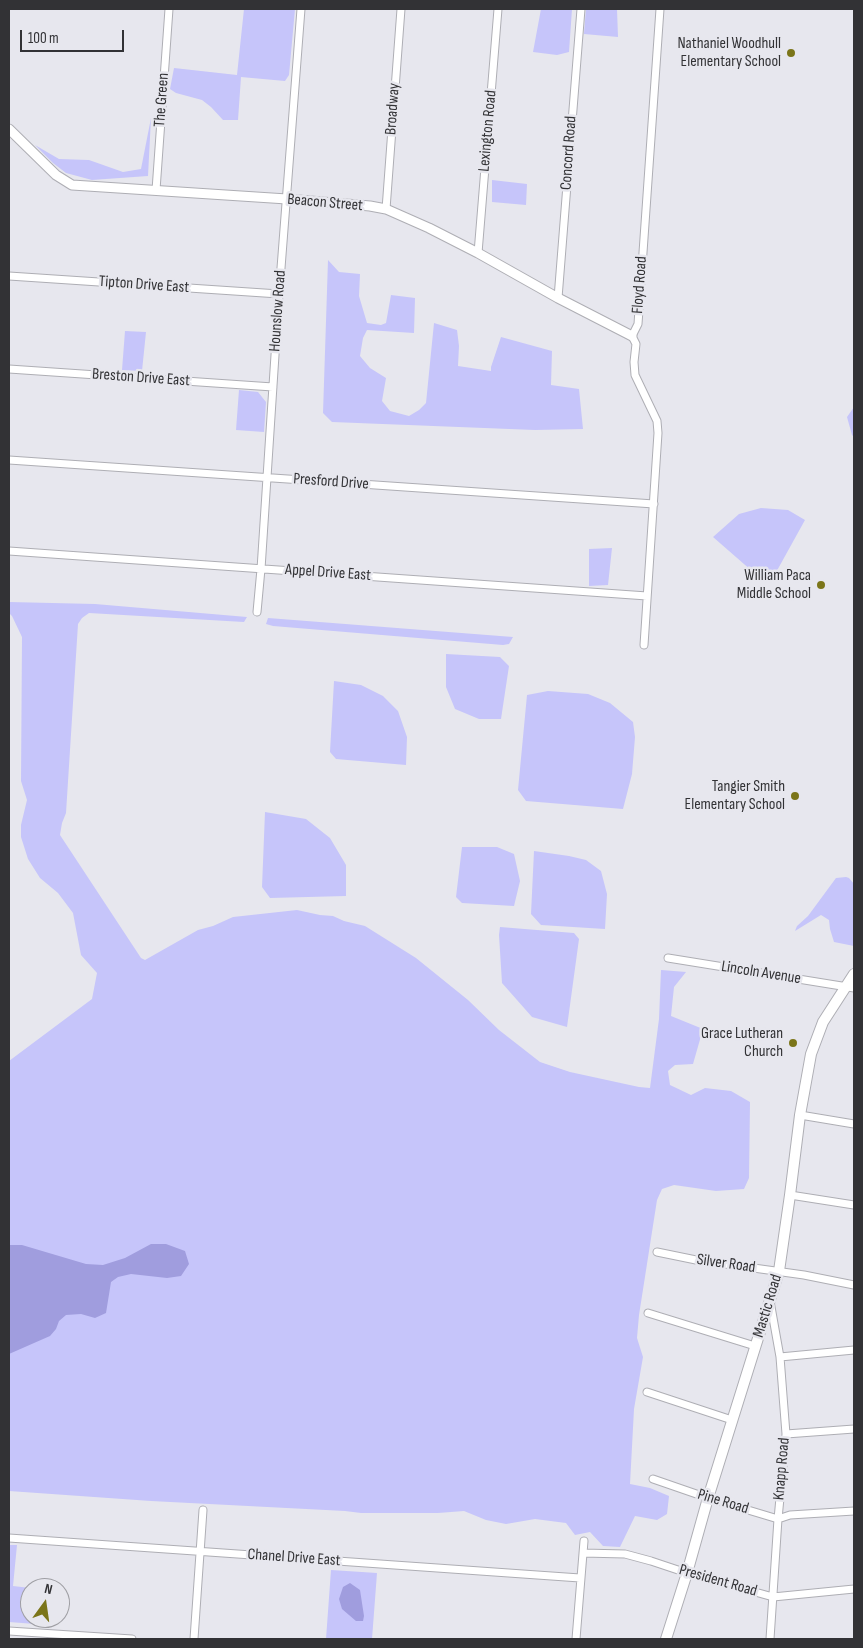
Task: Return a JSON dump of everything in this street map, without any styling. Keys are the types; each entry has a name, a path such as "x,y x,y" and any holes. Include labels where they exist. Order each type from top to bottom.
{"main road":[{"name":"Mastic Road","path":"666,1639 779,1271 807,1069 823,1022 850,987 854,974"}],"street":[{"name":"The Green","path":"156,190 169,9"},
{"name":"Hounslow Road","path":"257,612 301,9"},
{"name":"Broadway","path":"386,209 401,9"},
{"name":"Lexington Road","path":"478,254 498,9"},
{"name":"Concord Road","path":"558,298 581,9"},
{"name":"Floyd Road","path":"644,645 658,433 657,421 635,375 636,344 632,336 638,324 660,9"},
{"name":"Beacon Street","path":"9,128 56,175 72,185 370,206 386,209 422,225 632,336"},
{"name":"Tipton Drive East","path":"9,276 279,294"},
{"name":"Breston Drive East","path":"9,369 273,387"},
{"name":"Presford Drive","path":"9,460 654,504"},
{"name":"Appel Drive East","path":"9,551 647,596"},
{"name":"Lincoln Avenue","path":"668,958 850,987"},
{"path":"800,1115 854,1124"},
{"path":"790,1195 854,1205"},
{"name":"Silver Road","path":"657,1252 696,1260 804,1275 854,1285"},
{"name":"Knapp Road","path":"770,1300 780,1358 786,1434 770,1639"},
{"path":"648,1313 755,1346"},
{"path":"780,1358 854,1350"},
{"path":"647,1392 732,1420"},
{"path":"786,1434 854,1429"},
{"name":"Pine Road","path":"653,1479 778,1519 790,1515 854,1511"},
{"path":"194,1639 203,1510"},
{"name":"Chanel Drive East","path":"9,1538 580,1578"},
{"path":"576,1639 584,1541"},
{"name":"President Road","path":"583,1552 625,1554 652,1561 687,1574 773,1597 854,1589"},
{"path":"9,1631 132,1639"}],"shaded area":[{"path":"244,9 295,9 289,75 285,81 241,77 238,120 223,120 202,100 176,93 170,89 174,68 237,75"},
{"path":"541,9 572,9 569,52 557,55 533,52"},
{"path":"586,9 617,9 618,37 584,34"},
{"path":"151,118 148,176 92,180 66,173 35,145 59,159 89,160 123,172 141,169"},
{"path":"492,180 527,184 526,205 492,202"},
{"path":"328,260 339,272 360,274 359,296 367,323 381,325 386,323 391,295 415,298 414,333 367,330 363,338 360,356 370,368 386,378 382,401 390,411 409,416 426,403 434,323 457,330 459,346 458,366 491,371 501,337 552,351 551,385 579,389 583,429 535,430 332,422 323,413"},
{"path":"125,331 146,332 142,371 122,370"},
{"path":"239,390 258,392 266,402 264,432 236,430"},
{"path":"854,407 854,437 847,417"},
{"path":"761,508 788,510 805,520 774,576 760,578 713,537 739,514"},
{"path":"612,548 608,585 589,586 589,549"},
{"path":"9,602 95,604 247,617 244,622 89,613 78,624 66,813 60,835 141,958 145,960 198,930 233,917 297,910 333,916 365,926 416,958 468,1000 499,1030 540,1062 570,1072 650,1088 659,1019 661,970 686,972 674,987 671,1016 703,1029 693,1064 675,1065 668,1071 670,1085 691,1095 705,1088 731,1091 750,1102 749,1178 744,1189 716,1191 674,1185 662,1189 657,1200 639,1315 637,1338 643,1357 634,1409 630,1484 650,1488 669,1496 667,1514 657,1520 635,1516 620,1547 603,1546 590,1532 575,1535 566,1523 535,1519 506,1524 486,1520 464,1511 361,1513 9,1491 9,1061 92,999 97,973 81,955 73,913 58,893 40,878 28,859 21,837 21,825 27,800 21,781 22,637 9,613"},
{"path":"268,618 513,637 509,644 503,645 273,626 266,624"},
{"path":"446,654 500,657 509,666 501,719 479,719 455,709 446,687"},
{"path":"334,681 361,685 383,696 398,711 407,737 406,765 336,759 330,752"},
{"path":"548,691 588,694 610,703 633,722 635,737 632,774 623,809 526,801 518,790 527,695"},
{"path":"265,812 306,819 330,838 346,865 346,896 270,898 262,887"},
{"path":"462,847 497,847 514,854 520,881 514,906 462,903 456,897"},
{"path":"534,851 586,860 601,871 607,894 605,929 541,925 531,914"},
{"path":"846,877 854,884 854,946 834,942 829,920 821,915 795,931 836,878"},
{"path":"500,927 574,933 579,939 567,1027 532,1017 502,983"},
{"path":"151,1244 166,1244 185,1251 189,1264 181,1276 167,1278 131,1274 118,1277 111,1282 106,1313 95,1318 81,1314 66,1315 59,1321 56,1329 50,1336 9,1354 9,1245 22,1245 86,1264 103,1265 125,1258"},
{"path":"9,1545 17,1545 13,1586 20,1587 20,1623 9,1622"},
{"path":"331,1570 377,1573 372,1639 326,1639"},
{"path":"350,1583 360,1590 363,1621 356,1621 342,1609 339,1599 343,1587"}],"place":[{"name":"Nathaniel Woodhull Elementary School","path":"791,53"},
{"name":"William Paca Middle School","path":"821,585"},
{"name":"Tangier Smith Elementary School","path":"795,796"},
{"name":"Grace Lutheran Church","path":"793,1043"}]}
